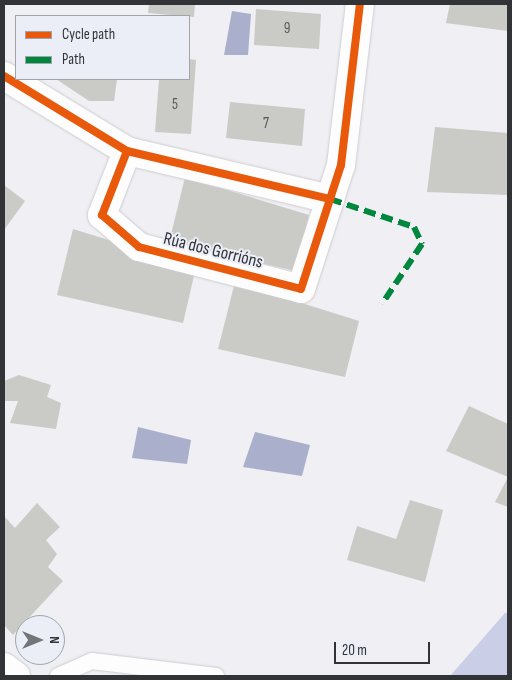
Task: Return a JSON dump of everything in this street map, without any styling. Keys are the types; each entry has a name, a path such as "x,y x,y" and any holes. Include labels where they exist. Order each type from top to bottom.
{"street":[{"name":"Rúa dos Gorrións","path":"127,151 102,215 139,247 301,289 340,165 360,4"},
{"path":"4,76 127,151 330,199"},
{"path":"4,666 16,676"}],"lane":[{"path":"58,676 92,661 216,676"}],"shaded area":[{"path":"232,11 251,14 248,55 224,55"},
{"path":"138,427 191,440 187,464 132,458"},
{"path":"255,432 310,445 302,476 243,467"},
{"path":"505,613 508,613 508,676 450,676"}],"building":[{"path":"149,4 195,4 194,17 190,15 148,13"},
{"path":"450,4 508,4 508,31 446,23"},
{"path":"256,9 321,14 319,49 254,45"},
{"path":"190,59 196,60 191,134 155,132 159,80 190,80"},
{"path":"58,80 117,80 114,101 89,101"},
{"path":"230,102 305,109 302,146 226,138"},
{"path":"435,127 508,133 508,195 427,192"},
{"path":"185,177 309,215 296,271 169,243"},
{"path":"4,185 25,201 4,230"},
{"path":"73,229 196,267 183,323 57,295"},
{"path":"235,282 359,321 345,377 218,349"},
{"path":"19,375 51,385 47,397 61,403 56,429 10,423 18,401 4,401 4,381"},
{"path":"469,406 508,424 508,477 446,451"},
{"path":"508,477 508,507 495,502"},
{"path":"410,500 443,510 425,582 347,560 357,526 396,539"},
{"path":"37,503 60,527 46,540 57,554 48,567 63,581 32,615 15,615 15,633 13,635 4,625 4,516 15,528"}],"marked path":[{"path":"330,199 414,227 422,244 382,304"}],"cycle path":[{"path":"4,76 127,151 330,199 341,165 360,4"},
{"path":"127,151 102,215 139,247 301,289 330,199"}]}
